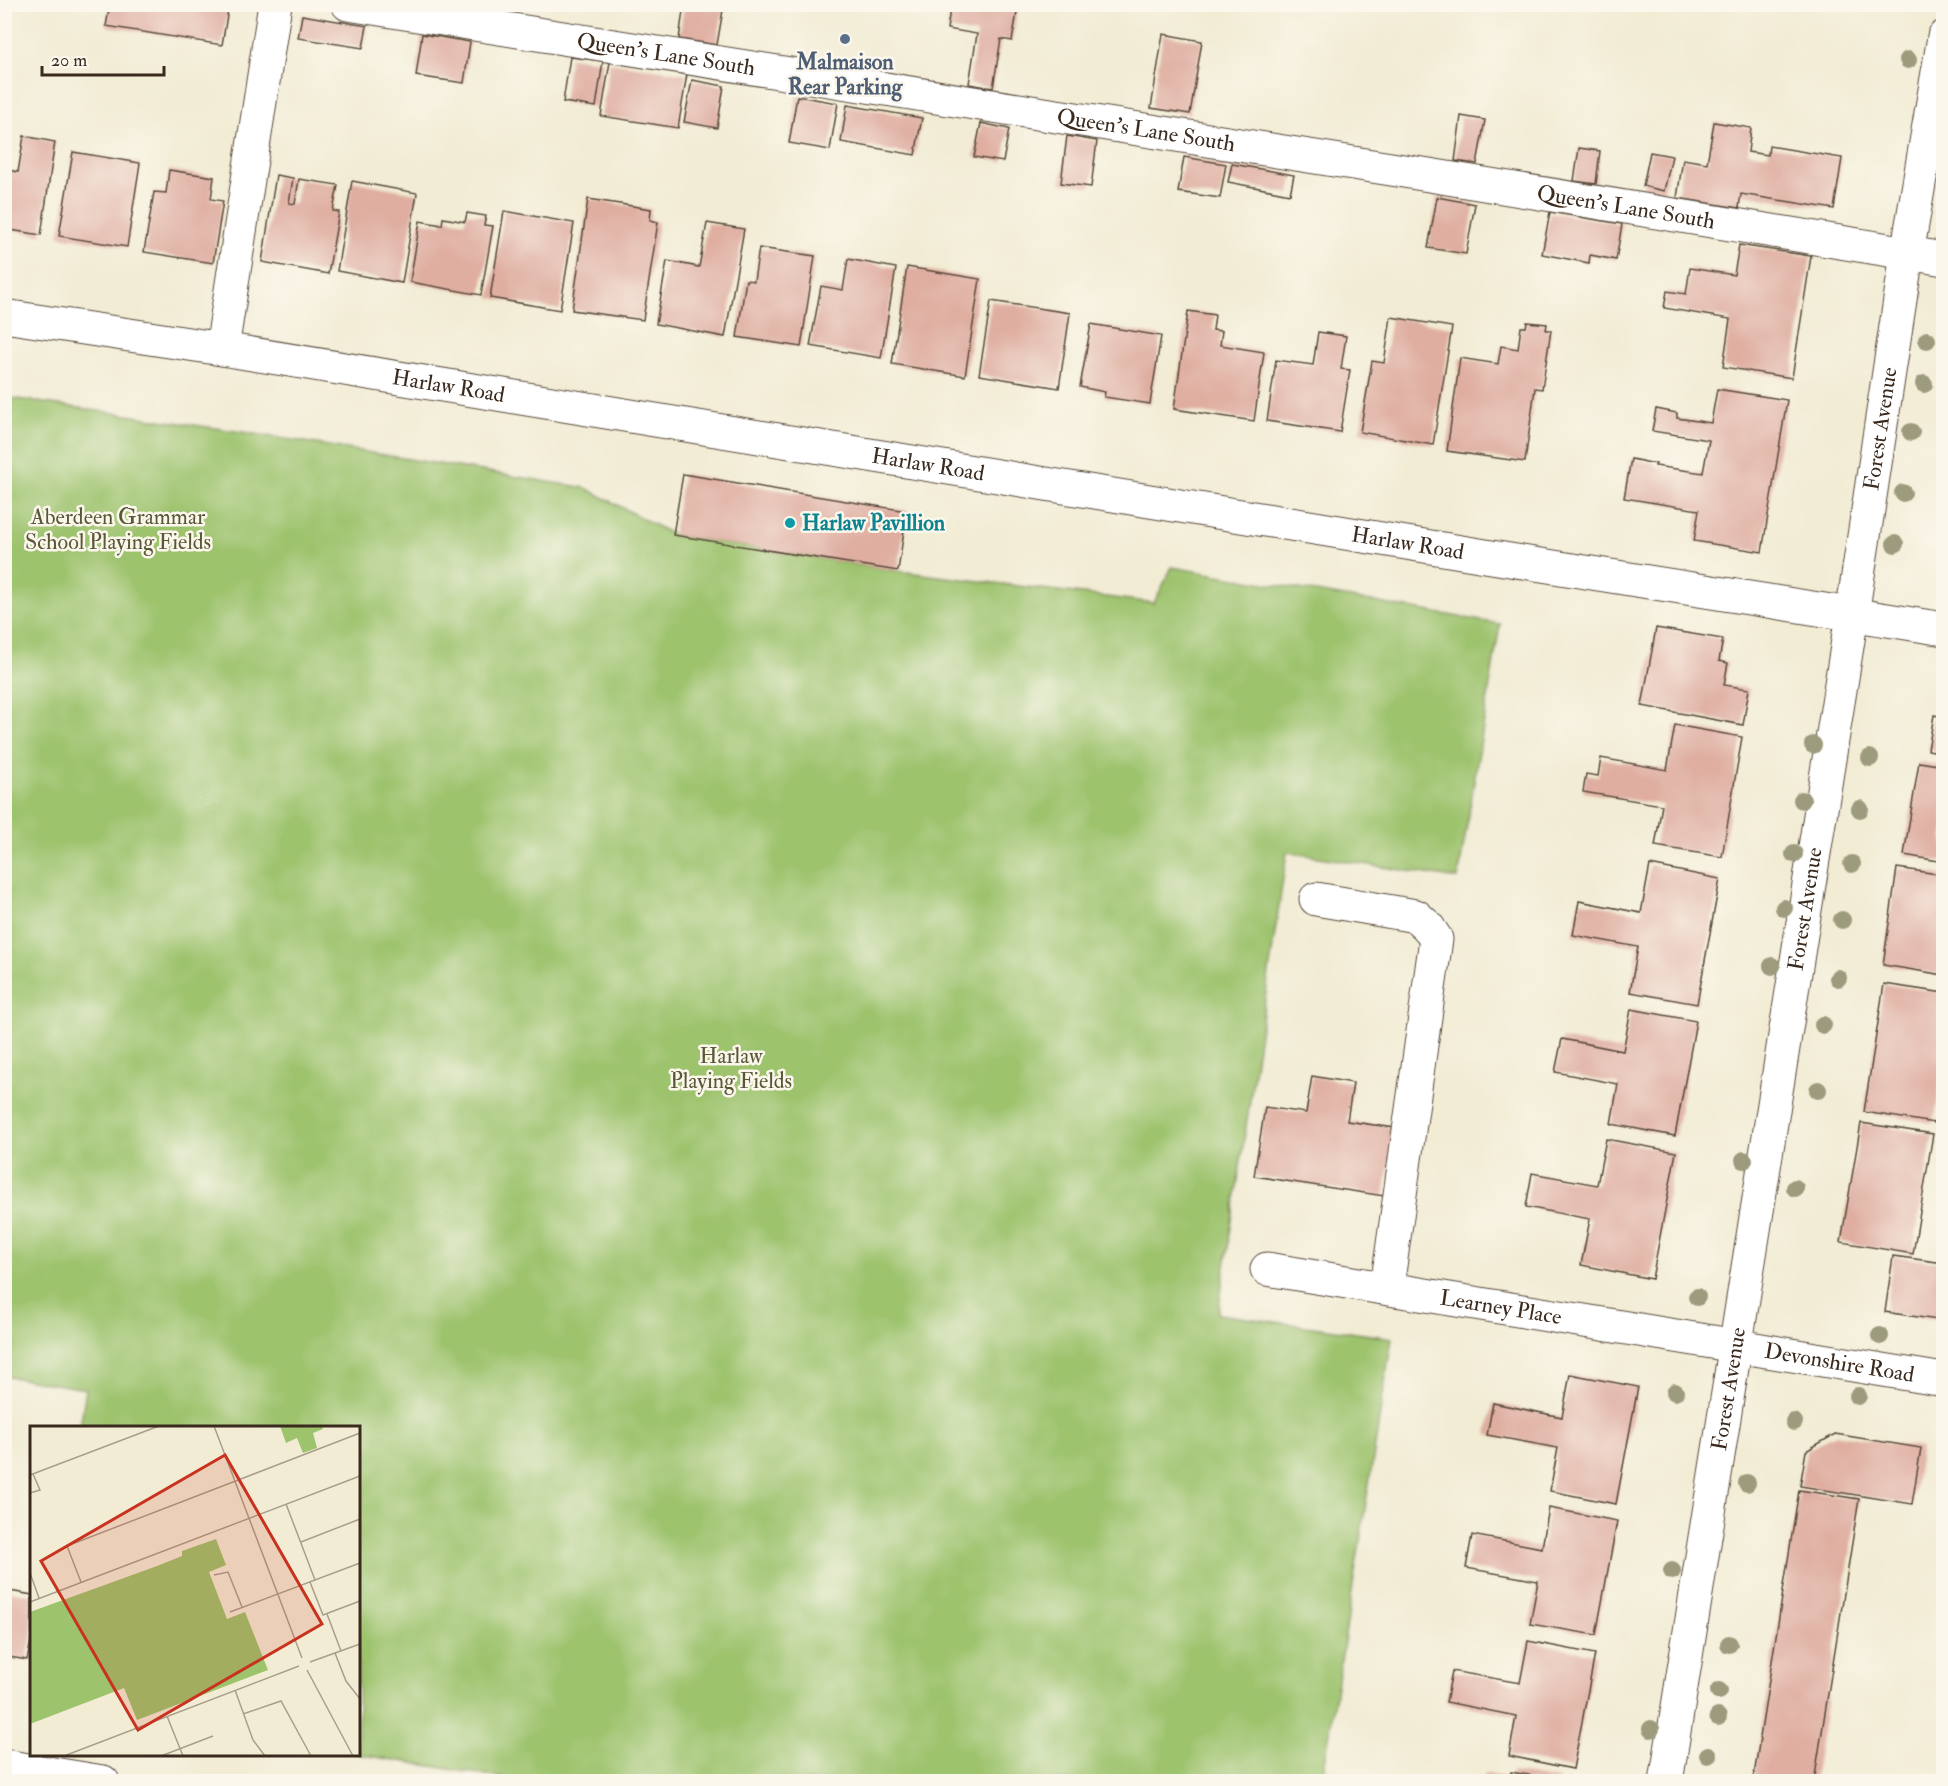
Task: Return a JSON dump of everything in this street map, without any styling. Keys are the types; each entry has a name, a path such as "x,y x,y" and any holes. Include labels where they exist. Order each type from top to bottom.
{"street":[{"path":"222,349 275,4"},
{"name":"Queen's Lane South","path":"348,4 1944,259"},
{"name":"Forest Avenue","path":"1666,1782 1852,615 1907,254 1944,37"},
{"name":"Harlaw Road","path":"4,316 222,349 1944,629"},
{"path":"1316,899 1416,916 1428,927 1436,939 1387,1287"},
{"name":"Learney Place","path":"1267,1269 1387,1287 1735,1347"},
{"name":"Devonshire Road","path":"1735,1347 1944,1380"},
{"path":"4,1766 103,1782"}],"green space":[{"name":"Harlaw Playing Fields","path":"4,397 249,433 586,488 673,535 898,571 1154,603 1172,567 1500,624 1458,879 1287,852 1218,1314 1392,1338 1322,1781 528,1782 360,1754 360,1426 80,1426 86,1389 5,1376"}],"building":[{"path":"110,4 229,4 222,45 106,26"},
{"path":"678,4 724,4 717,45 679,39 683,11"},
{"path":"951,4 1004,4 1018,7 1012,41 1001,39 993,88 969,84 977,34 947,29"},
{"path":"302,15 367,26 363,48 298,38"},
{"path":"422,34 470,42 464,83 416,76"},
{"path":"1163,34 1202,41 1190,114 1151,108"},
{"path":"570,57 603,61 596,107 563,102"},
{"path":"610,62 687,74 678,128 601,116"},
{"path":"692,80 724,86 717,128 684,122"},
{"path":"797,96 838,103 830,150 789,143"},
{"path":"847,105 922,118 915,155 841,142"},
{"path":"1461,116 1485,120 1477,164 1455,161"},
{"path":"1714,122 1751,128 1748,152 1768,155 1769,146 1842,158 1834,209 1741,194 1739,208 1677,198 1683,159 1707,163"},
{"path":"981,123 1009,129 1003,162 974,157"},
{"path":"24,136 55,142 41,235 4,229 4,159 10,160 8,170 18,172"},
{"path":"1067,136 1097,141 1091,187 1061,183"},
{"path":"1579,148 1600,151 1596,184 1574,181"},
{"path":"73,152 140,163 127,247 59,236"},
{"path":"1650,152 1672,156 1664,191 1643,186"},
{"path":"1184,157 1226,164 1220,198 1178,192"},
{"path":"1232,164 1294,175 1290,194 1228,182"},
{"path":"169,170 214,177 211,199 223,201 213,263 144,252 154,192 166,193"},
{"path":"276,175 293,178 289,203 295,204 299,179 338,185 333,211 339,212 328,274 262,262"},
{"path":"352,181 417,193 402,283 337,271"},
{"path":"1437,197 1475,204 1466,254 1428,248"},
{"path":"588,199 651,209 650,220 658,222 643,320 572,310"},
{"path":"504,211 574,223 560,310 490,298"},
{"path":"1550,212 1622,224 1616,260 1590,255 1589,263 1542,254"},
{"path":"467,213 486,216 484,225 493,226 481,295 410,282 420,221 442,225 443,218 465,222"},
{"path":"707,223 744,229 725,337 656,324 667,261 699,267"},
{"path":"1739,245 1811,256 1792,378 1723,367 1730,319 1664,308 1667,291 1686,294 1690,268 1734,275"},
{"path":"759,248 815,256 801,347 737,337 746,280 754,281"},
{"path":"848,259 896,268 881,358 810,346 821,286 843,290"},
{"path":"907,267 980,279 965,376 892,364"},
{"path":"991,301 1070,313 1059,388 979,375"},
{"path":"1188,311 1215,315 1213,330 1222,331 1220,345 1264,352 1254,421 1174,409"},
{"path":"1391,317 1452,327 1433,445 1360,432 1372,361 1384,363"},
{"path":"1527,322 1547,324 1546,330 1551,330 1542,389 1535,388 1525,462 1447,451 1460,358 1498,364 1501,346 1518,349 1521,327 1526,327"},
{"path":"1091,324 1161,336 1150,404 1104,397 1105,392 1080,387"},
{"path":"1318,332 1346,336 1341,369 1350,370 1340,432 1267,421 1276,360 1313,365"},
{"path":"1717,389 1787,400 1762,552 1694,541 1699,510 1624,498 1631,459 1656,464 1655,466 1703,473 1709,440 1652,431 1656,409 1677,413 1677,418 1711,423"},
{"name":"Harlaw Pavillion","path":"683,474 907,511 898,571 673,535"},
{"path":"1656,628 1723,639 1719,661 1728,663 1724,685 1749,689 1743,725 1642,706"},
{"path":"1934,715 1944,717 1944,753 1928,750"},
{"path":"1675,725 1742,737 1722,857 1655,846 1662,805 1583,792 1586,774 1598,776 1601,758 1667,770"},
{"path":"1919,762 1944,766 1944,862 1904,855"},
{"path":"1650,865 1720,879 1697,1004 1630,992 1638,947 1573,935 1579,901 1641,913"},
{"path":"1897,868 1944,875 1944,975 1883,965"},
{"path":"1884,984 1944,993 1944,1079 1941,1079 1934,1123 1864,1112"},
{"path":"1631,1009 1696,1021 1675,1136 1611,1124 1618,1084 1555,1072 1562,1039 1623,1051"},
{"path":"1312,1076 1353,1083 1347,1121 1395,1128 1384,1196 1254,1176 1265,1107 1306,1113"},
{"path":"1861,1123 1933,1134 1913,1254 1841,1242"},
{"path":"1606,1139 1676,1152 1652,1279 1581,1265 1590,1219 1526,1207 1532,1173 1597,1185"},
{"path":"1893,1256 1944,1263 1944,1321 1885,1312"},
{"path":"1570,1374 1638,1387 1616,1504 1550,1491 1558,1448 1487,1435 1493,1403 1562,1417"},
{"path":"1835,1434 1921,1448 1912,1504 1800,1486 1806,1451"},
{"path":"1799,1490 1859,1499 1814,1782 1753,1782"},
{"path":"1549,1508 1617,1521 1596,1635 1530,1624 1538,1581 1466,1568 1472,1535 1542,1548"},
{"path":"4,1590 30,1595 30,1646 27,1660 4,1656"},
{"path":"1528,1641 1595,1654 1573,1769 1509,1756 1516,1716 1446,1702 1452,1671 1520,1683"},
{"path":"1511,1772 1559,1780 1559,1782 1484,1782 1485,1773 1510,1778"}],"place":[{"name":"Malmaison Rear Parking","path":"845,39"},
{"name":"Harlaw Pavillion","path":"790,523"}],"park label":[{"name":"Aberdeen Grammar School Playing Fields","path":"118,530"}]}
